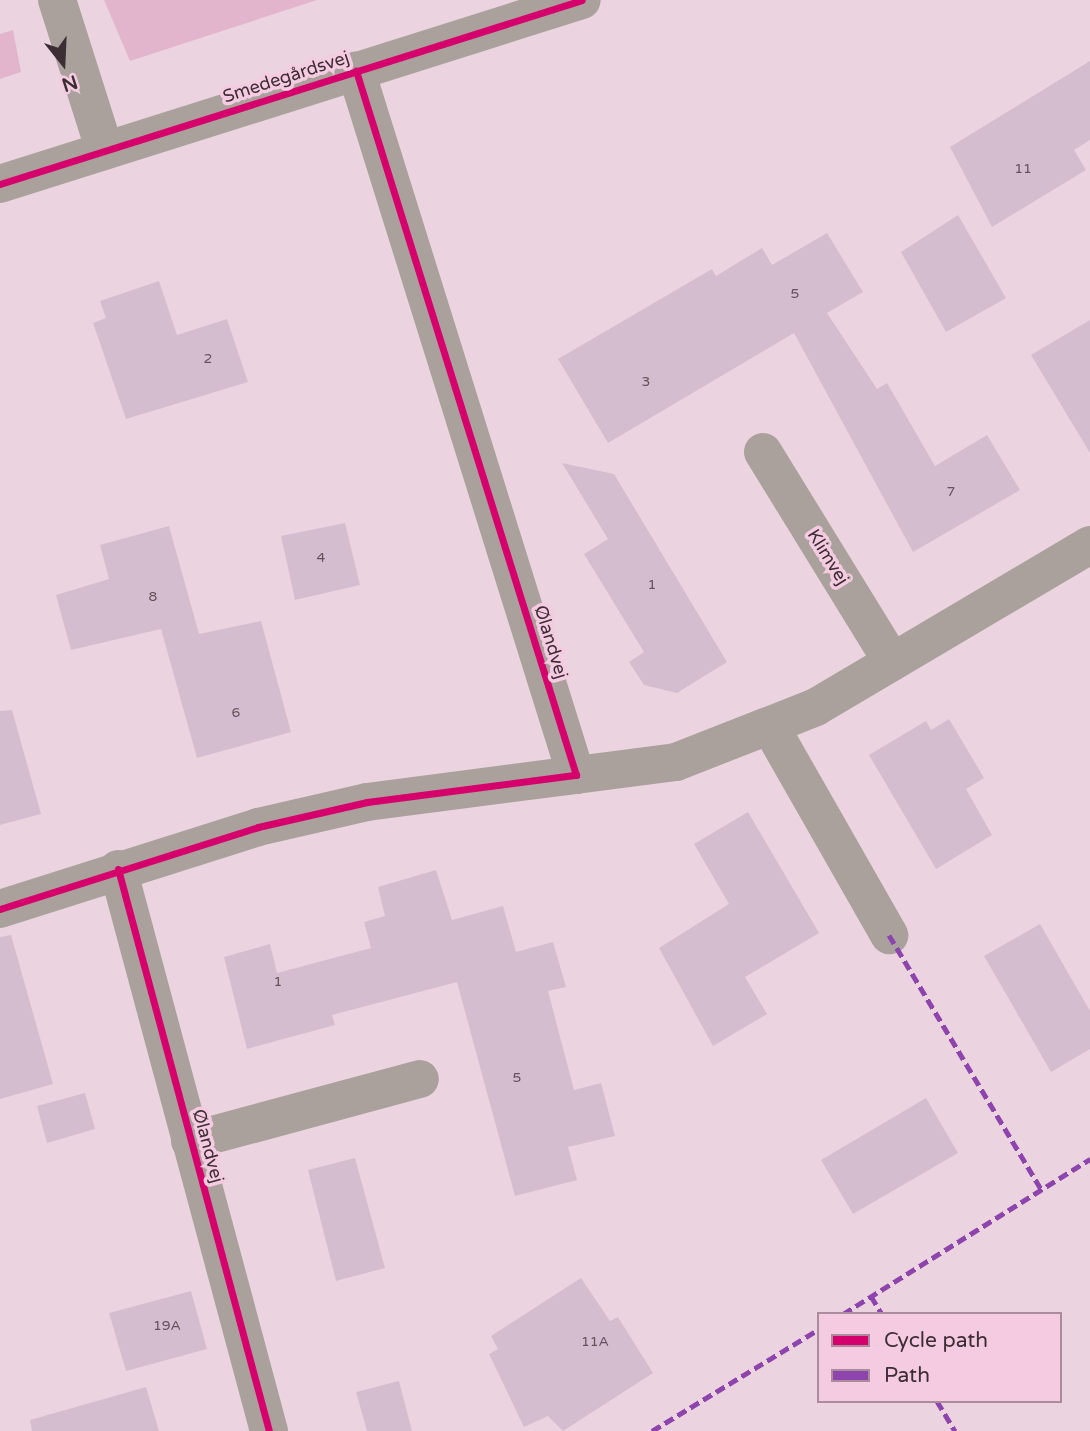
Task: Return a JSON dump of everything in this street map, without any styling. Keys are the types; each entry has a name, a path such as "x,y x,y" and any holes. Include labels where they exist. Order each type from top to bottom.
{"street":[{"path":"57,0 105,151"},
{"name":"Smedegårdsvej","path":"0,184 582,0"},
{"name":"Ølandvej","path":"356,71 576,775"},
{"name":"Klimvej","path":"763,452 892,662"},
{"path":"0,909 118,869 367,802 676,762 770,726 892,662 1090,545"},
{"path":"770,726 889,935"},
{"name":"Ølandvej","path":"118,869 269,1431"},
{"name":"Ølandvej","path":"190,1141 420,1079"}],"shaded area":[{"path":"104,0 317,0 130,61"},
{"path":"13,30 21,72 0,79 0,34"}],"building":[{"path":"1090,61 1090,140 1074,150 1086,170 992,227 950,147"},
{"path":"958,215 1006,298 946,332 901,252"},
{"path":"827,233 863,292 827,313 877,389 887,383 935,466 987,435 1020,490 913,552 794,333 608,443 558,359 712,269 716,276 762,248 772,265"},
{"path":"159,281 177,335 227,319 248,382 126,419 93,323 106,318 100,301"},
{"path":"1090,320 1090,453 1031,355"},
{"path":"562,463 614,474 727,662 677,693 644,685 629,662 644,652 584,554 608,539"},
{"path":"345,523 360,585 295,600 281,536"},
{"path":"169,526 199,634 261,621 291,732 197,758 161,629 71,650 56,595 109,579 100,545"},
{"path":"12,710 41,814 0,825 0,711"},
{"path":"949,719 984,778 966,789 992,835 936,869 869,755 926,721 931,730"},
{"path":"748,812 819,933 745,977 767,1014 713,1046 659,948 729,904 694,844"},
{"path":"436,870 452,920 503,906 516,952 553,942 566,987 548,991 574,1090 601,1083 615,1136 568,1147 577,1180 515,1196 457,982 332,1015 335,1025 247,1049 224,957 270,944 277,973 371,948 364,922 385,916 378,887"},
{"path":"1040,924 1090,1011 1090,1049 1051,1072 984,956"},
{"path":"11,935 53,1084 0,1099 0,937"},
{"path":"85,1093 95,1129 47,1143 37,1106"},
{"path":"926,1098 958,1153 853,1214 821,1160"},
{"path":"355,1158 385,1268 336,1281 308,1170"},
{"path":"581,1278 610,1321 618,1317 653,1373 563,1431 548,1416 524,1427 489,1354 498,1349 491,1336"},
{"path":"191,1291 207,1349 126,1371 109,1313"},
{"path":"399,1381 412,1431 367,1431 356,1392"},
{"path":"146,1387 159,1431 32,1431 30,1420"}],"marked path":[{"path":"889,935 1041,1189"},
{"path":"846,1312 1090,1159"},
{"path":"871,1296 881,1312"},
{"path":"652,1431 817,1330"},
{"path":"938,1403 955,1431"}],"cycle path":[{"path":"0,184 582,0"},
{"path":"0,909 258,827 367,802 576,775 356,71"},
{"path":"118,869 269,1431"}]}
